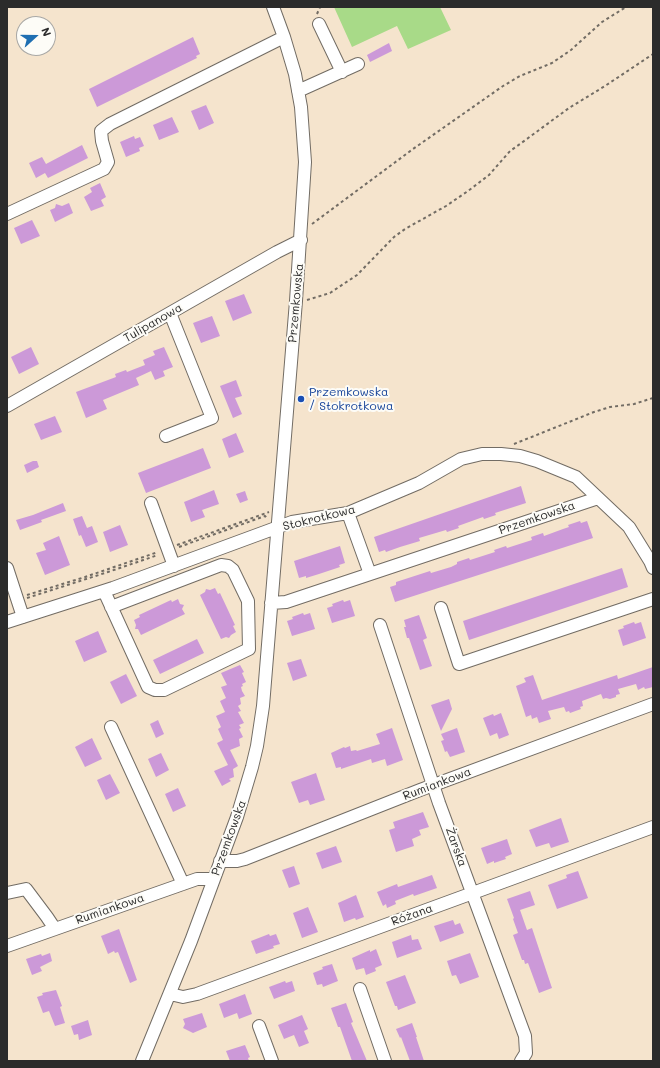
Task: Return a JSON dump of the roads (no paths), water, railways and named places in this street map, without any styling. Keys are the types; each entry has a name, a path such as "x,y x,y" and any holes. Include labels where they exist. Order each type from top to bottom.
{"street":[{"name":"Przemkowska","path":"142,1061 191,941 243,800 256,746 263,706 271,603 274,524 296,301 305,190 305,152 298,92 291,56 273,7"},
{"path":"319,24 342,72"},
{"path":"7,214 104,169 108,162 102,141 102,132 110,124 284,37"},
{"path":"298,92 358,64"},
{"name":"Tulipanowa","path":"7,406 277,252 301,240"},
{"path":"166,436 212,418 170,313"},
{"name":"Stokrotkowa","path":"7,622 104,591 174,566 274,524 348,513 419,483 461,459 482,454 507,454 520,456 538,461 576,477 629,527 653,568"},
{"name":"Przemkowska","path":"271,603 286,602 598,498"},
{"path":"152,503 174,566"},
{"path":"348,513 370,574"},
{"path":"111,607 221,565 228,566 233,570 248,600 249,649"},
{"path":"7,568 23,617"},
{"path":"104,591 148,687 155,690 164,690 268,640"},
{"path":"441,608 459,664 653,599"},
{"name":"Żarska","path":"380,625 433,785 525,1036 526,1053 524,1061"},
{"name":"Rumiankowa","path":"220,861 237,861 245,859 433,785 653,704"},
{"path":"111,727 183,884"},
{"name":"Różana","path":"170,994 183,997 197,994 653,827"},
{"name":"Rumiankowa","path":"7,946 183,884 202,878 214,879"},
{"path":"7,893 26,889 55,929"},
{"path":"360,989 385,1061"},
{"path":"259,1026 272,1061"}],"place":[{"name":"Przemkowska / Stokrotkowa","path":"301,399"}]}
